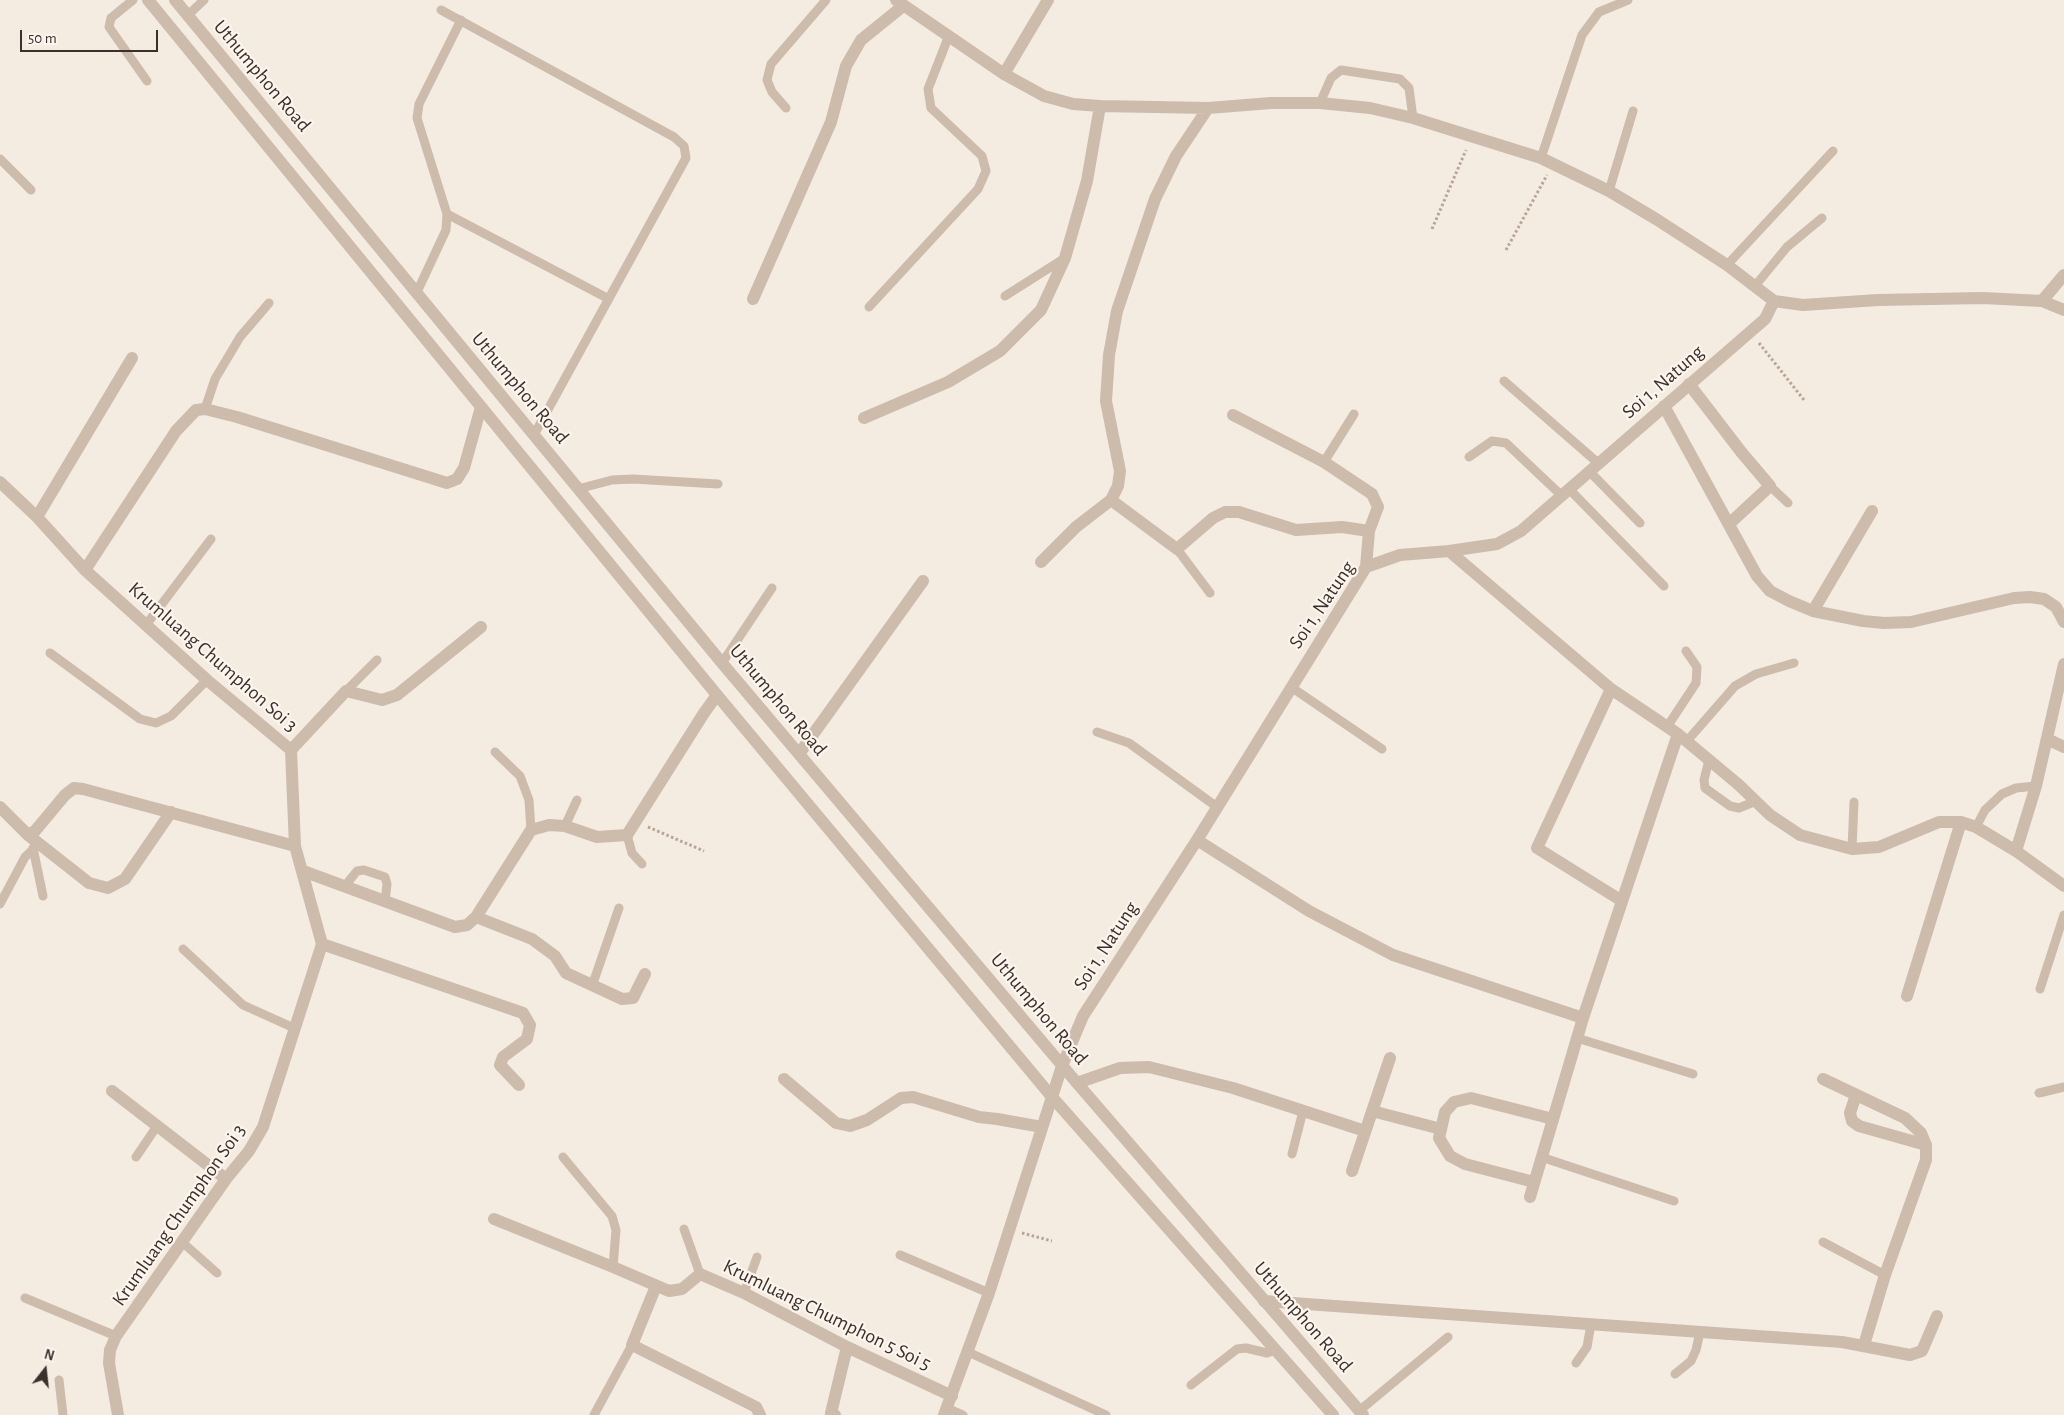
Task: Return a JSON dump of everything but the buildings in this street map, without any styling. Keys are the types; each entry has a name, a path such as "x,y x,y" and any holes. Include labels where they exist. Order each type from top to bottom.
{"street":[{"name":"Uthumphon Road","path":"148,0 481,408 1052,1097 1333,1415"},
{"name":"Uthumphon Road","path":"175,0 799,754 1062,1066 1361,1413"},
{"path":"1004,74 1048,0"},
{"path":"753,299 831,122 846,66 861,40 900,3 948,38 1004,74 1044,96 1073,104 1208,108 1271,103 1320,103 1370,108 1413,118 1541,158 1609,191 1727,265 1774,301 1803,305 1946,298 2042,301 2064,310"},
{"path":"864,418 948,382 1000,351 1041,310 1065,258 1087,181 1100,106"},
{"path":"1041,562 1076,527 1111,500 1118,486 1120,471 1106,401 1109,355 1117,311 1155,199 1176,156 1208,108"},
{"path":"2042,301 2064,275"},
{"name":"Soi 1, Natung","path":"946,1412 989,1293 1062,1066 1083,1016 1197,840 1366,567 1400,555 1449,551 1497,544 1521,530 1765,319 1774,301"},
{"path":"37,517 132,358"},
{"path":"1689,384 1770,486 1728,524"},
{"path":"1664,406 1757,576 1770,591 1788,602 1813,611 1863,622 1911,622 2014,598 2030,597 2044,599 2056,608 2064,622"},
{"path":"85,570 176,430 196,410 205,409 447,483 457,479 464,468 481,408"},
{"path":"1233,415 1324,462 1372,494 1378,507 1369,531 1366,567"},
{"name":"Krumluang Chumphon Soi 3","path":"0,482 37,517 85,570 207,680 291,750 295,846 322,944 263,1127 249,1151 226,1179 116,1336 110,1350 108,1363 118,1415"},
{"path":"1111,500 1177,549 1213,518 1225,512 1239,512 1296,530 1342,527 1369,531"},
{"path":"1813,611 1872,511"},
{"path":"1449,551 1611,689 1678,734 1770,815 1800,835 1852,849 1879,847 1939,822 1961,822 1976,827 2016,851 2064,886"},
{"path":"799,754 923,581"},
{"path":"291,750 346,691 382,700 397,695 481,627"},
{"path":"2016,851 2036,786 2064,664"},
{"path":"1611,689 1537,848 1622,901"},
{"path":"303,871 455,927 467,925 476,917 531,830 549,825 565,826 597,837 627,835 704,713 718,695"},
{"path":"1530,1197 1583,1018 1678,734"},
{"path":"2048,739 2064,747"},
{"path":"28,835 35,831 64,795 74,788 84,789 295,846"},
{"path":"0,806 36,846 89,883 108,888 124,879 171,812"},
{"path":"1907,996 1961,822"},
{"path":"1197,840 1309,911 1393,955 1583,1018"},
{"path":"476,917 532,939 555,956 566,973 622,998 633,998 645,974"},
{"path":"322,944 523,1013 530,1025 527,1039 504,1057 500,1065 519,1084"},
{"path":"1352,1171 1390,1058"},
{"path":"1077,1082 1120,1068 1149,1067 1233,1088 1365,1131"},
{"path":"784,1079 836,1123 850,1126 867,1120 900,1098 913,1097 979,1118 997,1118 1042,1127"},
{"path":"1822,1079 1905,1118 1921,1133 1926,1145 1926,1160 1885,1275 1864,1346"},
{"path":"112,1091 226,1179"},
{"path":"1856,1095 1850,1113 1852,1121 1859,1126 1926,1145"},
{"path":"1534,1182 1465,1164 1450,1156 1438,1138 1445,1112 1454,1102 1471,1098 1553,1119"},
{"path":"1372,1111 1441,1129"},
{"name":"Krumluang Chumphon 5 Soi 5","path":"494,1219 668,1291 682,1289 700,1274 744,1293 847,1347 952,1396"},
{"path":"656,1286 632,1345 756,1407 760,1415"},
{"path":"1264,1301 1842,1342 1910,1355 1922,1351 1937,1316"},
{"path":"835,1415 831,1413 847,1347"}],"lane":[{"path":"133,0 111,18 109,27 148,82"},
{"path":"188,15 204,0"},
{"path":"786,108 772,92 767,80 771,64 826,0"},
{"path":"1541,158 1582,35 1599,12 1628,0"},
{"path":"441,10 674,137 684,146 686,158 534,435"},
{"path":"416,292 446,230 447,214 417,118 419,104 461,20"},
{"path":"869,307 978,189 986,171 982,156 931,108 928,89 948,38"},
{"path":"1320,103 1331,78 1341,70 1400,79 1409,88 1413,118"},
{"path":"1609,191 1633,111"},
{"path":"1727,265 1833,151"},
{"path":"0,159 31,190"},
{"path":"447,214 609,299"},
{"path":"1755,286 1787,247 1822,218"},
{"path":"1005,296 1065,258"},
{"path":"205,409 215,379 240,337 269,303"},
{"path":"1504,381 1594,467 1640,523"},
{"path":"1324,462 1354,414"},
{"path":"1469,457 1492,440 1506,443 1566,492 1664,586"},
{"path":"578,489 619,480 718,484"},
{"path":"1770,486 1788,503"},
{"path":"146,624 211,539"},
{"path":"1177,549 1210,593"},
{"path":"722,662 772,588"},
{"path":"1678,734 1696,683 1697,667 1686,652"},
{"path":"50,653 140,719 156,723 171,716 207,680"},
{"path":"346,691 377,660"},
{"path":"1678,734 1735,686 1756,674 1794,663"},
{"path":"1291,687 1382,749"},
{"path":"1097,732 1128,743 1217,807"},
{"path":"495,752 520,776 530,800 531,830"},
{"path":"1709,760 1704,780 1705,788 1730,806 1739,808 1756,801"},
{"path":"1976,827 1985,810 2002,794 2016,788 2036,786"},
{"path":"565,826 577,800"},
{"path":"1852,849 1854,802"},
{"path":"627,835 632,853 642,864"},
{"path":"36,846 43,896"},
{"path":"0,904 25,857 36,846"},
{"path":"344,887 357,871 364,870 385,877 387,884 384,902"},
{"path":"592,986 619,908"},
{"path":"2040,989 2064,915"},
{"path":"183,949 243,1004 294,1028"},
{"path":"1577,1038 1693,1074"},
{"path":"2039,1093 2064,1087"},
{"path":"1292,1154 1303,1111"},
{"path":"136,1157 157,1126"},
{"path":"563,1157 612,1216 616,1230 613,1267"},
{"path":"1541,1158 1674,1200"},
{"path":"684,1229 700,1274"},
{"path":"182,1242 217,1273"},
{"path":"1824,1242 1885,1275"},
{"path":"900,1255 989,1293"},
{"path":"744,1293 757,1257"},
{"path":"25,1298 116,1336"},
{"path":"1576,1363 1587,1347 1591,1324"},
{"path":"1675,1374 1691,1361 1696,1350 1700,1332"},
{"path":"1361,1413 1448,1337"},
{"path":"594,1415 632,1345"},
{"path":"1192,1386 1237,1349 1246,1348 1267,1353 1276,1350"},
{"path":"968,1352 1106,1415"},
{"path":"59,1380 63,1415"},
{"path":"946,1412 963,1415"}],"path":[{"path":"1432,229 1472,136"},
{"path":"1506,250 1554,164"},
{"path":"1750,332 1804,400"},
{"path":"636,822 704,851"},
{"path":"1009,1230 1052,1241"}]}
